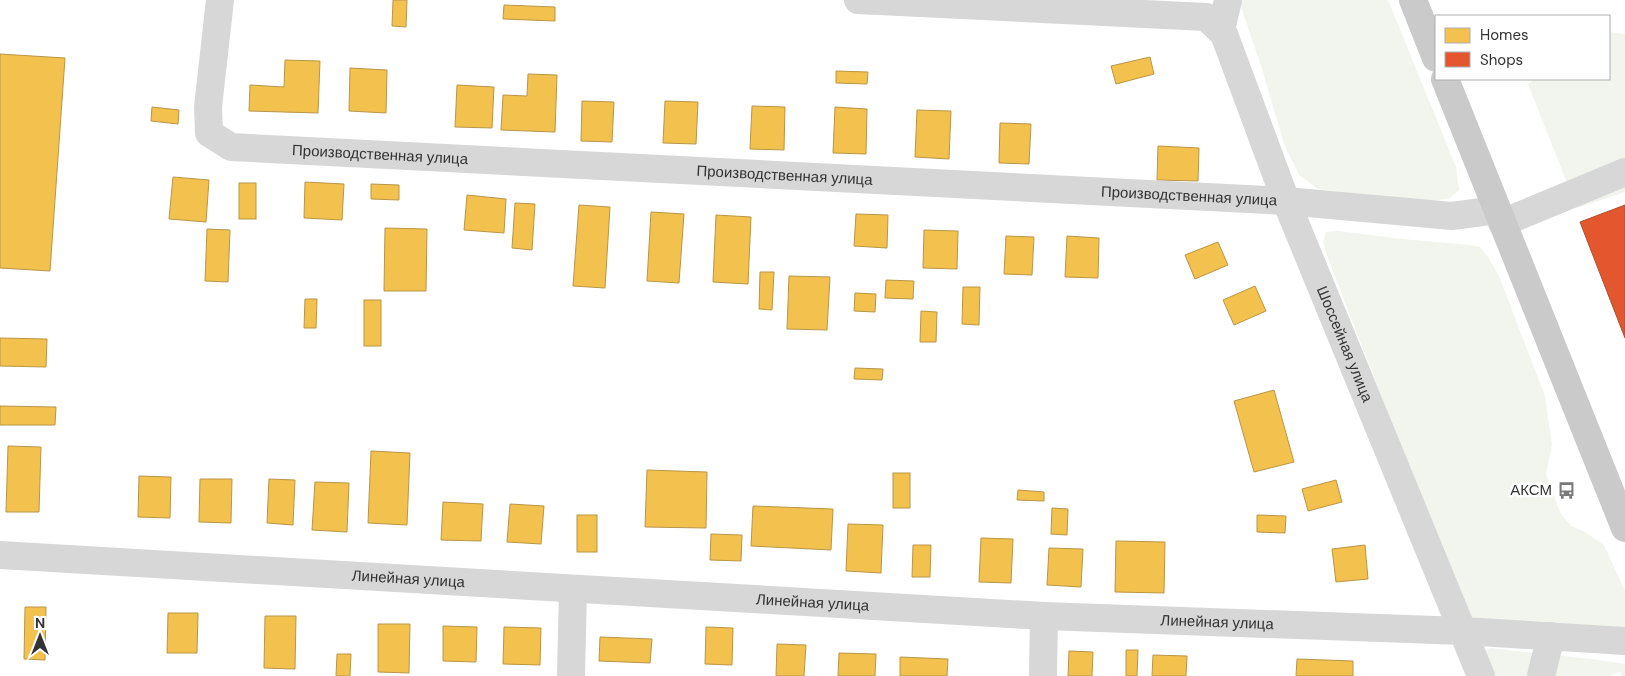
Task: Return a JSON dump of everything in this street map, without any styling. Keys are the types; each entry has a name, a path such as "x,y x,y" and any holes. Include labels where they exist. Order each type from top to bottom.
{"main road":[{"path":"1413,0 1435,55"},
{"path":"1445,80 1625,528"}],"street":[{"name":"Производственная улица","path":"220,0 208,107 209,133 232,147 1286,201 1452,216 1499,217 1625,172"},
{"path":"858,0 1164,8 1214,24 1228,0"},
{"name":"Шоссейная улица","path":"1214,24 1224,34 1286,201 1481,676"},
{"name":"Линейная улица","path":"0,555 1044,616 1463,631 1625,641"},
{"path":"571,676 574,589"},
{"path":"1043,676 1044,616"},
{"path":"1541,676 1551,636"}],"shaded area":[{"path":"1241,0 1388,0 1456,167 1459,190 1449,199 1420,201 1318,189 1299,175 1284,144 1241,7"},
{"path":"1610,32 1625,34 1625,192 1577,208 1528,84 1533,80 1610,80"},
{"path":"1338,231 1469,245 1480,247 1488,257 1499,276 1545,396 1552,445 1546,474 1560,512 1571,526 1583,531 1604,545 1625,591 1625,628 1481,622 1465,613 1326,253 1323,242 1326,232"},
{"path":"1490,648 1625,664 1625,676 1622,676 1620,672 1610,676 1491,676 1483,651"}],"building: Homes":[{"path":"393,0 407,0 406,27 392,26"},
{"path":"504,5 555,7 555,21 503,19"},
{"path":"0,54 65,58 50,271 0,268"},
{"path":"1150,57 1154,74 1116,84 1111,66"},
{"path":"285,60 320,61 318,113 249,111 250,85 284,87"},
{"path":"350,68 387,70 386,113 349,111"},
{"path":"836,71 868,72 867,84 836,83"},
{"path":"528,74 557,75 555,132 501,130 503,95 527,96"},
{"path":"457,85 494,87 492,128 455,127"},
{"path":"582,101 614,102 612,142 581,141"},
{"path":"665,101 698,102 696,144 663,143"},
{"path":"752,106 785,107 784,150 750,149"},
{"path":"152,107 179,110 178,124 151,121"},
{"path":"835,107 867,109 866,154 833,153"},
{"path":"917,110 951,111 949,159 915,157"},
{"path":"1000,123 1031,124 1029,164 999,163"},
{"path":"1158,146 1199,148 1198,181 1157,180"},
{"path":"173,177 209,180 206,222 169,219"},
{"path":"305,182 344,184 342,220 304,218"},
{"path":"239,183 256,183 256,219 239,219"},
{"path":"371,184 399,185 399,200 371,199"},
{"path":"467,195 506,199 504,233 464,230"},
{"path":"515,203 535,204 532,250 512,248"},
{"path":"579,205 610,207 605,288 573,286"},
{"path":"651,212 684,214 679,283 647,281"},
{"path":"856,214 888,215 887,248 854,246"},
{"path":"716,215 751,217 748,284 713,282"},
{"path":"385,228 427,229 426,291 384,291"},
{"path":"207,229 230,230 228,282 205,281"},
{"path":"924,230 958,231 957,269 923,268"},
{"path":"1006,236 1034,237 1032,275 1004,274"},
{"path":"1067,236 1099,238 1098,278 1065,277"},
{"path":"1218,242 1228,265 1195,279 1185,255"},
{"path":"760,272 774,272 772,310 759,309"},
{"path":"789,276 830,277 827,330 787,329"},
{"path":"886,280 914,281 913,299 885,298"},
{"path":"1255,286 1266,311 1234,325 1223,300"},
{"path":"963,287 980,287 979,325 962,324"},
{"path":"855,293 876,294 875,312 854,311"},
{"path":"305,299 317,299 316,328 304,328"},
{"path":"364,300 381,300 381,346 364,346"},
{"path":"921,311 937,312 936,342 920,342"},
{"path":"0,338 47,339 46,367 0,366"},
{"path":"855,368 883,369 882,380 854,379"},
{"path":"1274,390 1294,462 1254,472 1234,401"},
{"path":"0,406 56,407 55,425 0,425"},
{"path":"8,446 41,447 39,512 6,512"},
{"path":"371,451 410,453 407,525 368,523"},
{"path":"647,470 707,472 706,528 645,527"},
{"path":"893,473 910,473 910,508 893,508"},
{"path":"139,476 171,477 170,518 138,517"},
{"path":"200,479 232,479 231,523 199,522"},
{"path":"269,479 295,480 293,525 267,523"},
{"path":"1336,480 1342,502 1308,511 1302,489"},
{"path":"315,482 349,483 347,532 312,530"},
{"path":"1018,490 1044,492 1044,501 1017,500"},
{"path":"443,502 483,504 481,541 441,540"},
{"path":"510,504 544,506 541,544 507,542"},
{"path":"753,506 833,509 831,550 751,546"},
{"path":"1052,508 1068,509 1067,535 1051,534"},
{"path":"577,515 597,515 597,552 577,552"},
{"path":"1257,515 1286,516 1285,533 1257,532"},
{"path":"848,524 883,525 881,573 846,571"},
{"path":"711,534 742,535 741,561 710,560"},
{"path":"981,538 1013,539 1011,583 979,582"},
{"path":"1116,541 1165,542 1164,593 1115,592"},
{"path":"913,545 931,545 930,577 912,577"},
{"path":"1365,545 1368,579 1336,582 1332,549"},
{"path":"1049,548 1083,549 1081,587 1047,585"},
{"path":"25,607 46,607 45,660 24,659"},
{"path":"168,613 198,613 197,653 167,653"},
{"path":"265,616 296,616 295,669 264,668"},
{"path":"378,624 410,624 409,673 378,672"},
{"path":"443,626 477,627 476,662 443,661"},
{"path":"504,627 541,628 540,665 503,664"},
{"path":"706,627 733,628 732,665 705,664"},
{"path":"600,637 652,639 650,663 599,661"},
{"path":"777,644 806,645 804,676 776,676"},
{"path":"1126,650 1138,650 1137,676 1126,676"},
{"path":"1069,651 1093,652 1092,676 1068,676"},
{"path":"839,653 876,654 875,676 838,676"},
{"path":"337,654 351,654 350,676 336,676"},
{"path":"1153,655 1187,656 1186,676 1152,676"},
{"path":"900,657 948,659 947,676 900,676"},
{"path":"1297,659 1353,661 1353,676 1296,676"}],"building: Shops":[{"path":"1625,205 1625,338 1580,222"}],"place":[{"name":"АКСМ","path":"1566,490"}]}
